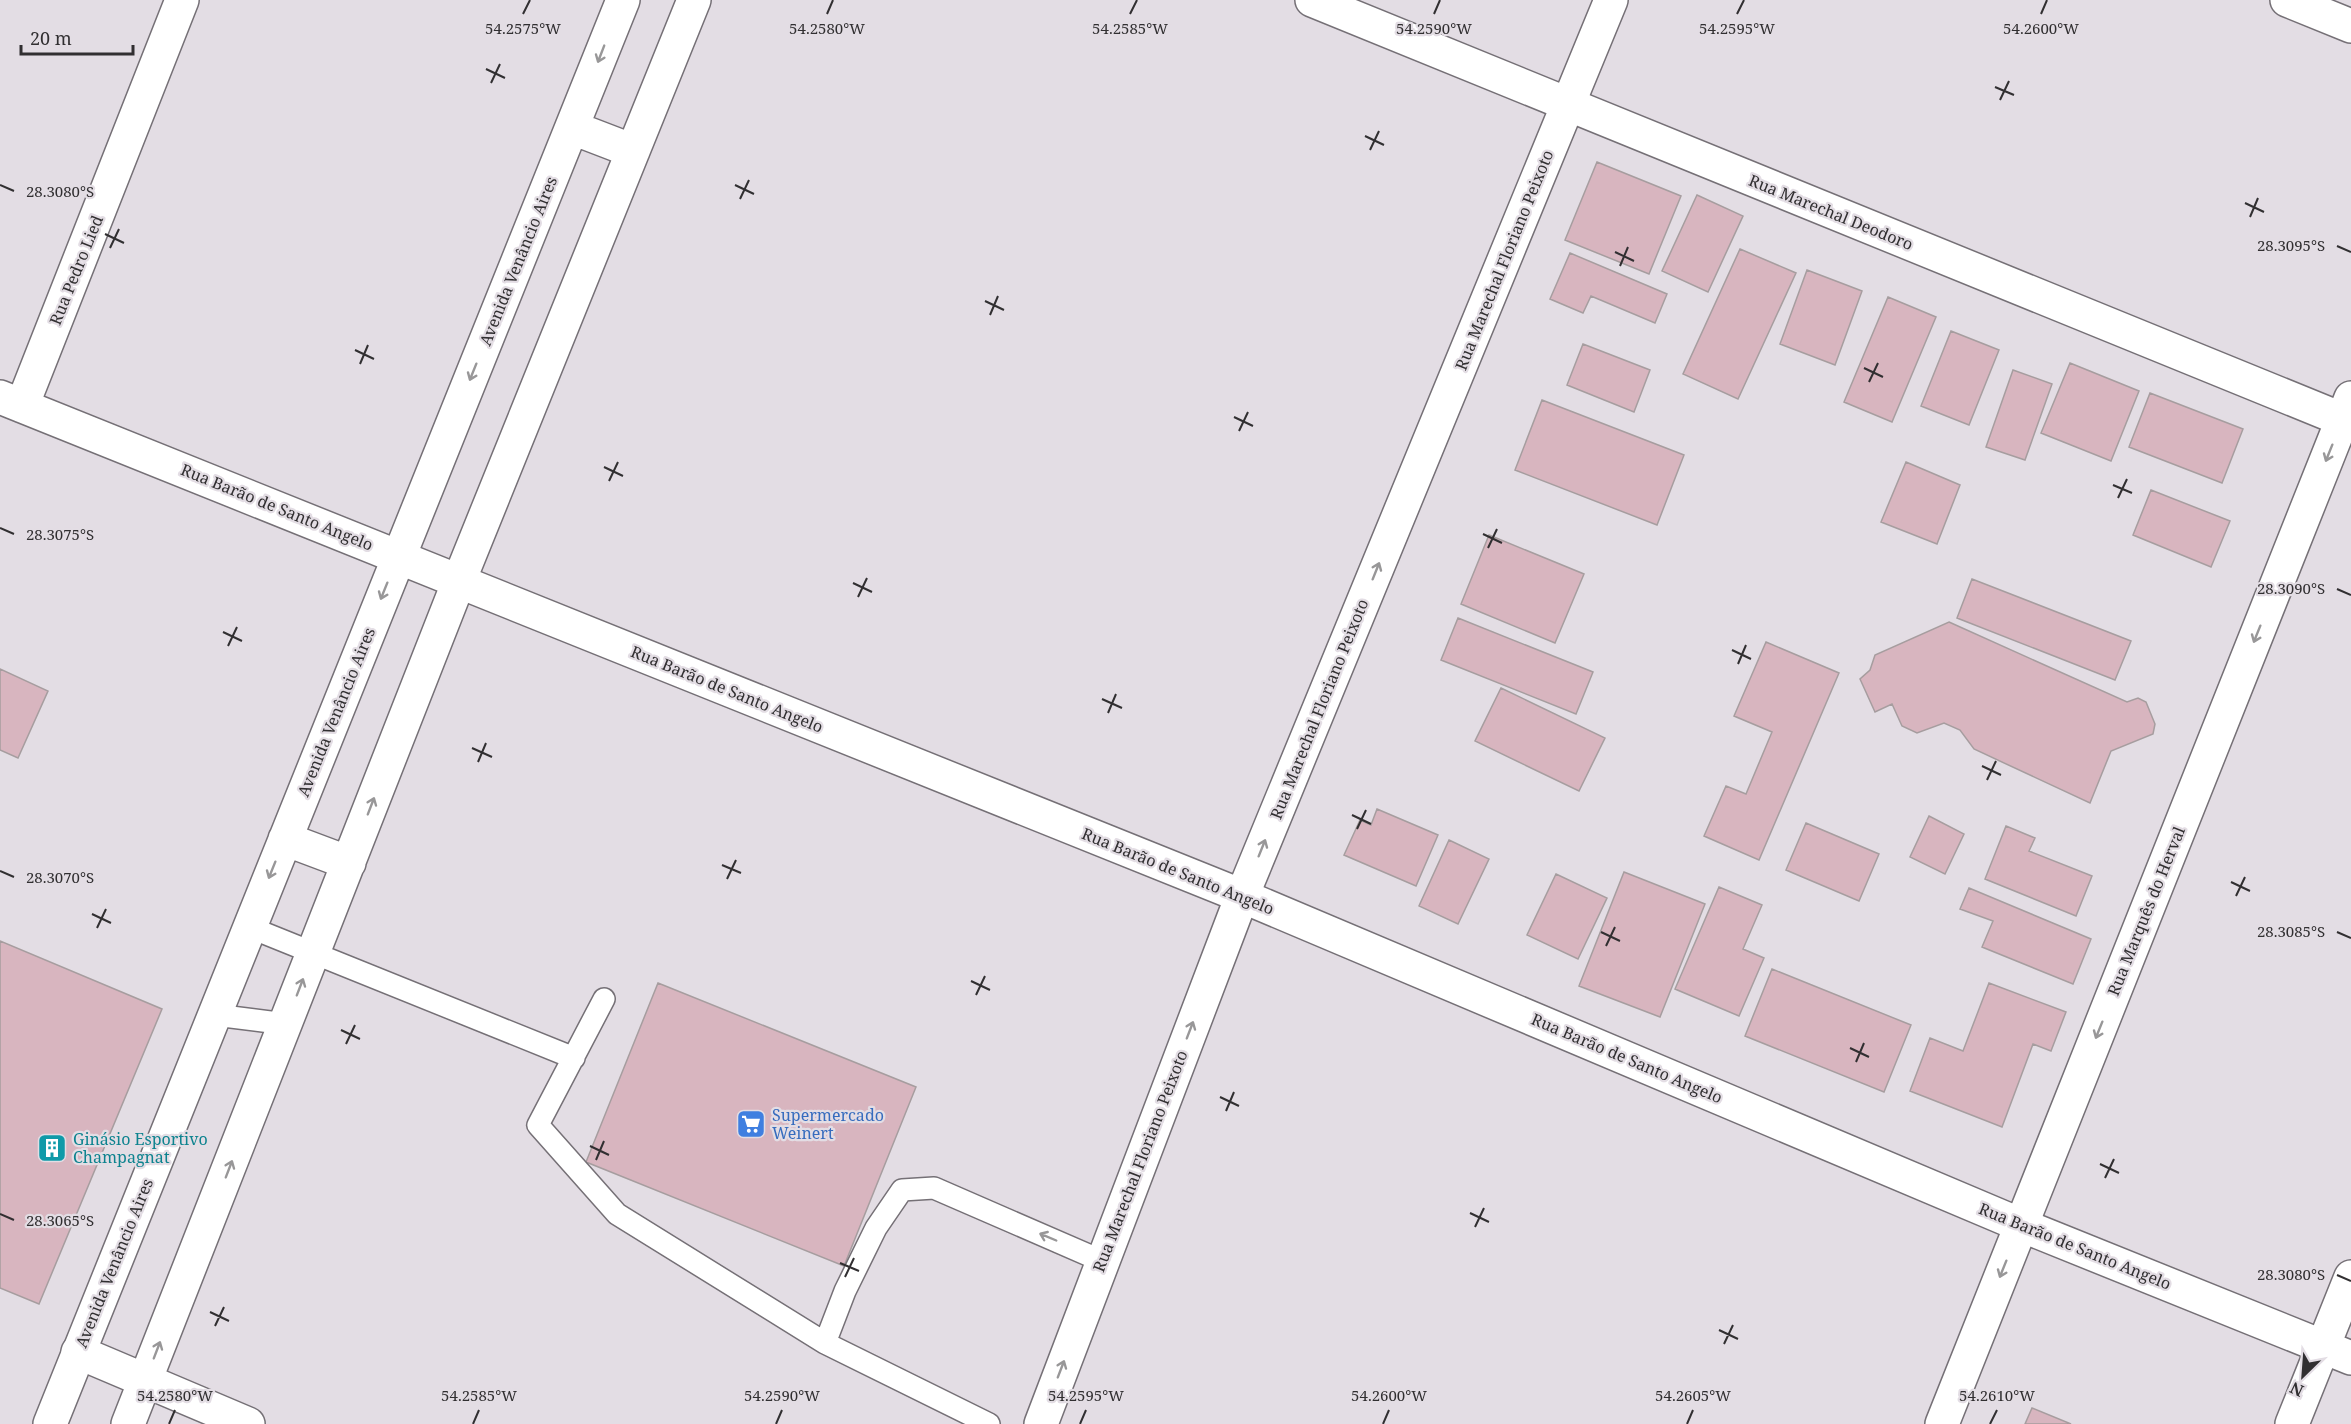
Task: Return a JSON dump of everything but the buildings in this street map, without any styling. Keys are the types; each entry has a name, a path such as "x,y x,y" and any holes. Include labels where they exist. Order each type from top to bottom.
{"street":[{"name":"Rua Pedro Lied","path":"11,401 182,0"},
{"name":"Avenida Venâncio Aires","path":"50,1424 623,0"},
{"path":"128,1424 459,581 694,0"},
{"name":"Rua Marechal Deodoro","path":"1312,0 1567,105 2348,414"},
{"name":"Rua Marechal Floriano Peixoto","path":"1041,1424 1242,896 1611,0"},
{"path":"2287,0 2351,26"},
{"path":"573,128 633,151"},
{"name":"Rua Barão de Santo Angelo","path":"11,401 1242,896 2021,1225 2337,1352"},
{"name":"Rua Marquês do Herval","path":"1942,1424 2348,414"},
{"path":"285,839 349,863"},
{"path":"2292,1424 2337,1352 2351,1277"},
{"path":"78,1353 248,1424"}],"lane":[{"path":"249,927 574,1058"},
{"path":"604,999 538,1125 616,1214 825,1343 989,1424"},
{"path":"215,1015 286,1024"},
{"path":"825,1343 845,1291 876,1228 902,1190 934,1188 1102,1261"}],"place":[{"name":"Supermercado Weinert","path":"751,1124"},
{"name":"Ginásio Esportivo Champagnat","path":"52,1148"}]}
